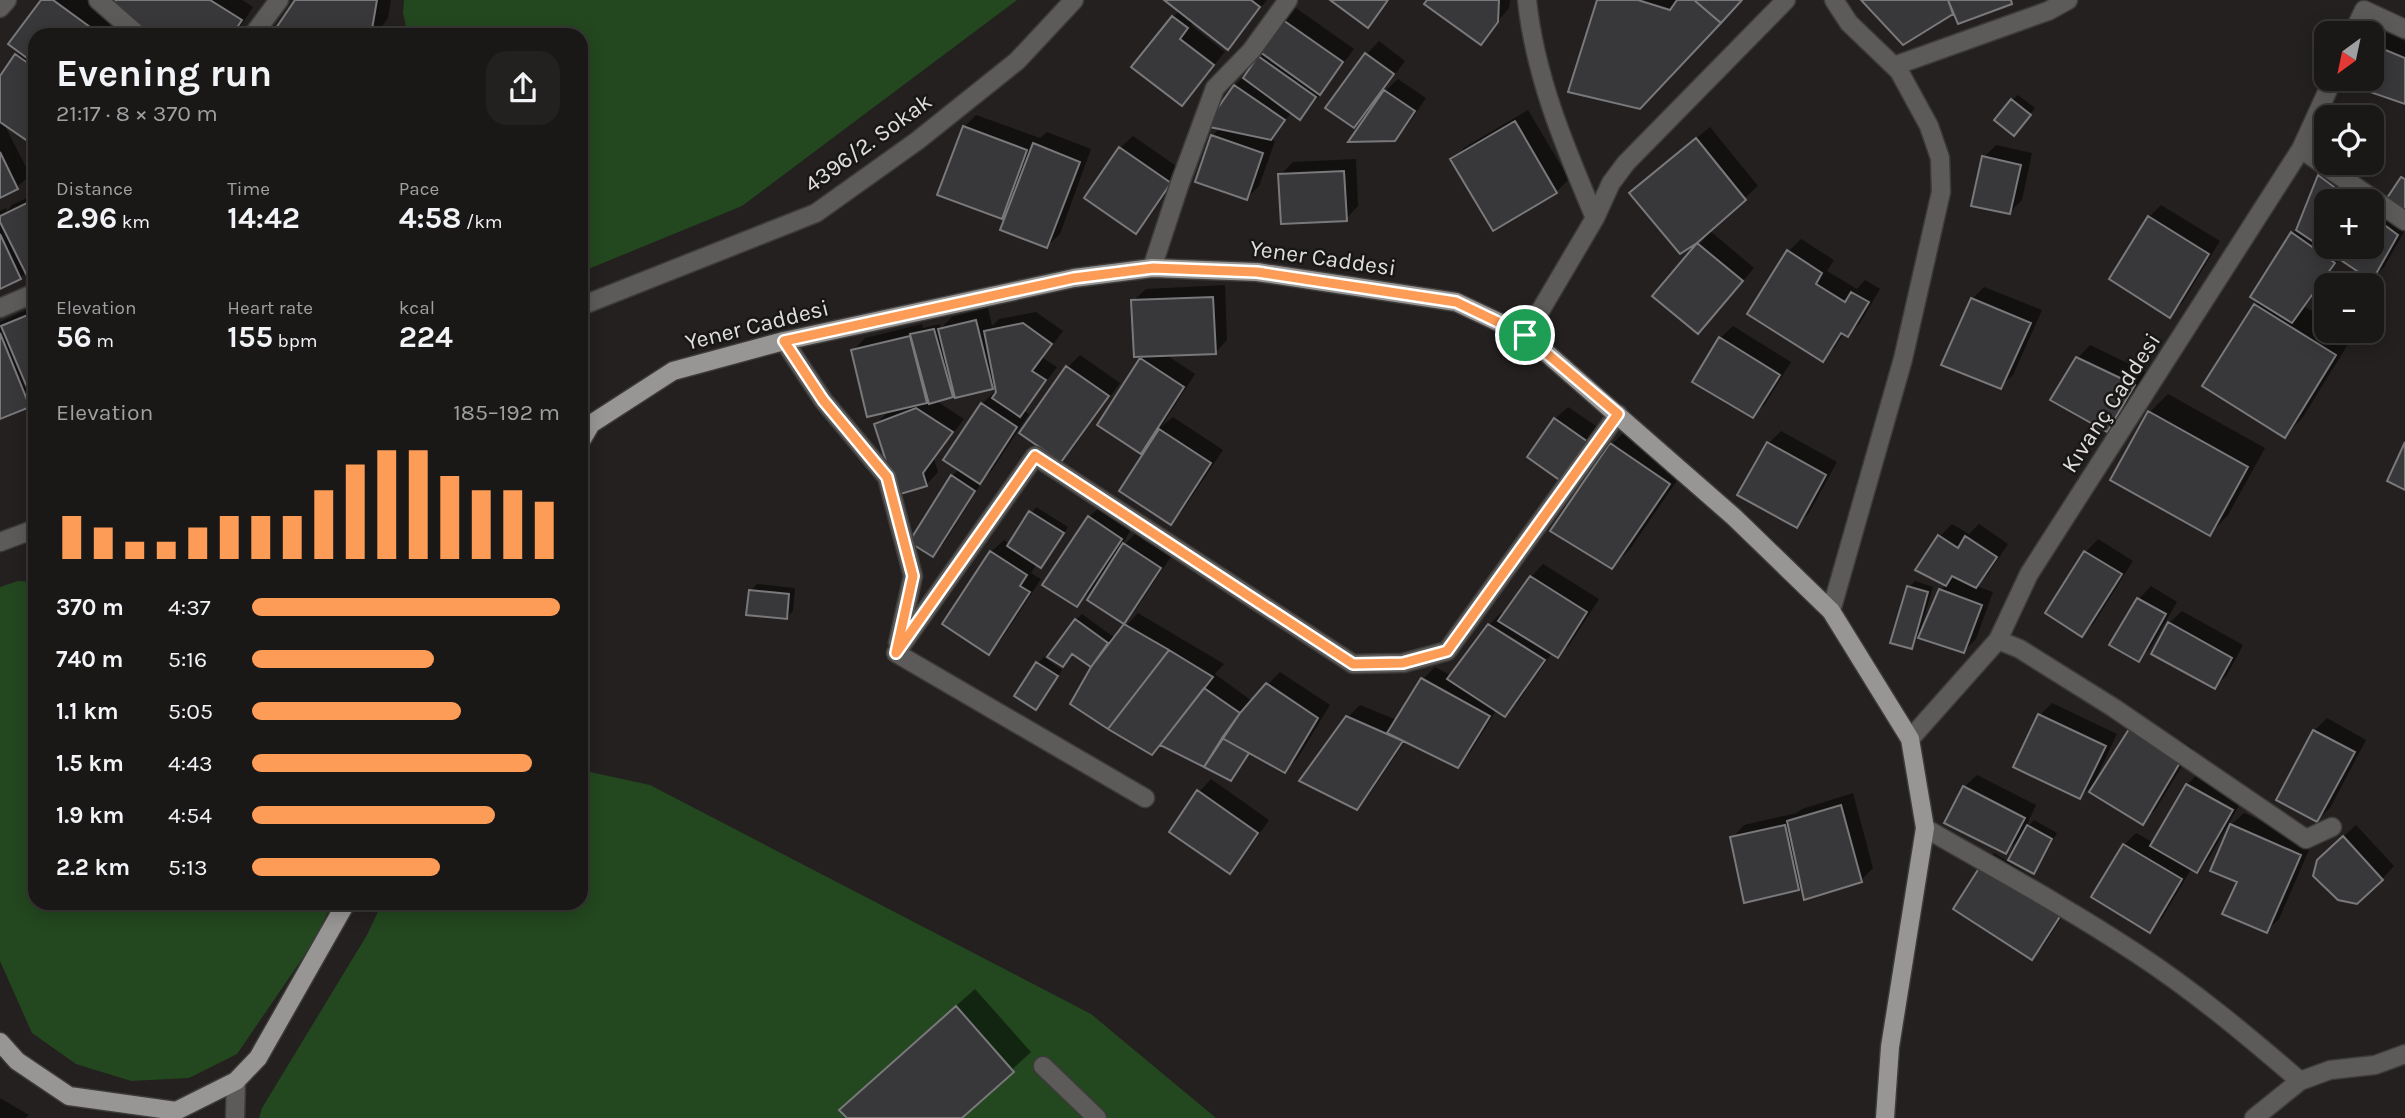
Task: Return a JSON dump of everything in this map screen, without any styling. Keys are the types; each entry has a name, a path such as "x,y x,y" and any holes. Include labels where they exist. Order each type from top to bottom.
{"main road":[{"name":"Yener Caddesi","path":"588,430 591,425 673,371 784,341 1074,278 1153,268 1257,272 1456,302 1525,335 1734,517 1830,611 1910,739"},
{"path":"1885,1118 1890,1047 1925,828 1910,739"},
{"path":"0,1042 17,1061 69,1096 176,1111 236,1081 258,1058 342,910"}],"street":[{"path":"0,8 7,0"},
{"path":"98,0 130,28"},
{"path":"258,28 279,0"},
{"name":"4396/2. Sokak","path":"588,303 816,213 917,141 1017,61 1074,0"},
{"path":"1153,268 1180,183 1215,88 1251,51 1288,0"},
{"path":"1527,0 1530,32 1543,83 1595,218"},
{"path":"1525,335 1595,218 1611,183 1626,163 1786,0"},
{"path":"1830,611 1903,359 1941,192 1940,158 1929,126 1899,71 1849,23 1834,0"},
{"path":"1895,66 2048,11 2068,0"},
{"path":"2361,5 2405,29"},
{"name":"Kıvanç Caddesi","path":"1910,739 1998,640 2029,574 2301,149 2328,91"},
{"path":"2301,149 2405,221"},
{"path":"0,308 28,296"},
{"path":"784,341 823,400 887,477 913,576 896,653"},
{"path":"896,653 1035,456 1353,664 1403,663 1447,651 1618,414"},
{"path":"0,542 28,532"},
{"path":"1998,640 2020,649 2114,708 2306,839 2332,827"},
{"path":"896,653 1145,798"},
{"path":"1925,828 2026,885 2137,954 2236,1025 2300,1081"},
{"path":"2254,1118 2300,1081 2330,1070 2375,1065 2405,1054"},
{"path":"1043,1066 1097,1118"},
{"path":"235,1118 236,1081"}],"green space":[{"path":"404,0 1017,0 742,206 588,269 588,28 406,28 403,13"},
{"path":"18,581 28,582 28,910 329,910 315,940 237,1054 189,1078 131,1081 76,1064 32,1033 0,961 0,587"},
{"path":"588,772 650,785 1091,1014 1216,1118 259,1118 262,1108 367,935 379,910 588,910"}],"building":[{"path":"41,0 53,0 91,28 28,28 28,59 8,44"},
{"path":"116,0 210,0 242,20 237,28 141,28 110,8"},
{"path":"295,0 377,0 372,28 276,28"},
{"path":"1164,0 1251,0 1260,7 1228,50"},
{"path":"1330,0 1388,0 1368,28"},
{"path":"1427,0 1499,0 1498,22 1481,45 1424,4"},
{"path":"1597,0 1638,0 1670,10 1677,0 1694,0 1721,23 1640,109 1568,92"},
{"path":"1694,0 1742,0 1721,23"},
{"path":"1861,0 1948,0 1953,14 1903,45"},
{"path":"1948,0 2011,0 2012,4 1958,24"},
{"path":"1172,16 1188,28 1180,39 1214,65 1182,106 1131,67"},
{"path":"1283,20 1343,62 1320,95 1260,52"},
{"path":"2384,49 2405,58 2405,104 2367,91 2384,91"},
{"path":"1365,53 1394,74 1354,128 1325,108"},
{"path":"15,54 28,63 28,141 0,122 0,76"},
{"path":"1258,56 1316,97 1300,120 1243,78"},
{"path":"1234,85 1285,120 1271,140 1205,126"},
{"path":"1384,90 1415,111 1395,141 1348,142"},
{"path":"2011,99 2031,115 2014,136 1994,120"},
{"path":"1515,121 1557,193 1493,231 1450,159"},
{"path":"963,126 1027,150 1002,219 937,195"},
{"path":"1211,135 1263,153 1247,200 1195,182"},
{"path":"1696,138 1746,200 1697,243 1680,254 1629,193"},
{"path":"1033,143 1080,162 1047,248 1000,230"},
{"path":"1119,147 1171,183 1136,234 1084,198"},
{"path":"0,152 18,189 0,198"},
{"path":"1982,156 2021,165 2010,214 1971,206"},
{"path":"1344,171 1347,221 1281,224 1278,174"},
{"path":"2318,175 2337,189 2314,189 2314,242 2296,230"},
{"path":"2401,177 2405,179 2405,210 2387,198"},
{"path":"28,202 27,276 0,222 0,216"},
{"path":"2148,216 2209,254 2170,318 2109,279"},
{"path":"2384,225 2398,235 2377,273 2360,273 2339,259 2384,259"},
{"path":"2291,232 2314,248 2314,259 2329,259 2335,263 2328,273 2314,273 2314,292 2292,323 2250,297"},
{"path":"0,234 21,279 0,289"},
{"path":"1697,243 1743,281 1698,334 1652,296"},
{"path":"1787,250 1822,273 1816,284 1845,302 1851,292 1869,302 1848,337 1841,333 1823,362 1747,314"},
{"path":"1213,297 1216,354 1134,357 1131,300"},
{"path":"1971,298 2031,323 2001,389 1941,365"},
{"path":"2254,304 2336,355 2285,438 2202,386"},
{"path":"28,315 28,390 1,326"},
{"path":"976,320 993,389 955,398 938,329"},
{"path":"1023,323 1052,344 1032,371 1046,380 1020,417 992,398 996,392 984,331"},
{"path":"934,329 953,397 929,404 910,334"},
{"path":"0,333 28,408 0,419"},
{"path":"910,336 927,403 867,417 851,350"},
{"path":"1719,337 1780,375 1753,418 1692,382"},
{"path":"2076,357 2135,385 2107,432 2050,400"},
{"path":"1140,358 1184,387 1141,454 1097,425"},
{"path":"1066,366 1109,396 1061,462 1019,433"},
{"path":"981,403 1017,427 980,484 943,460"},
{"path":"916,408 953,432 923,473 927,486 897,495 874,424"},
{"path":"2148,411 2248,467 2210,536 2110,480"},
{"path":"1554,418 1588,442 1561,481 1527,457"},
{"path":"1159,429 1211,463 1171,525 1119,491"},
{"path":"1767,442 1826,475 1797,528 1737,495"},
{"path":"2405,442 2405,490 2387,481"},
{"path":"1610,443 1670,484 1612,569 1550,531"},
{"path":"951,475 975,491 933,557 909,542"},
{"path":"1029,511 1064,533 1041,568 1007,546"},
{"path":"1088,516 1122,539 1077,607 1042,585"},
{"path":"1938,535 1958,548 1965,536 1997,557 1976,588 1952,576 1946,586 1915,570"},
{"path":"1123,543 1161,568 1124,624 1087,600"},
{"path":"990,551 1027,575 1020,586 1030,592 989,655 942,624"},
{"path":"2084,551 2122,574 2082,637 2045,613"},
{"path":"1530,576 1587,612 1558,658 1498,621"},
{"path":"1907,586 1928,592 1912,649 1890,643"},
{"path":"1939,589 1982,605 1964,653 1918,638"},
{"path":"749,590 789,594 787,619 746,615"},
{"path":"2137,598 2166,614 2139,662 2109,645"},
{"path":"1075,619 1108,643 1091,667 1072,654 1063,667 1047,657"},
{"path":"2168,622 2232,658 2215,689 2151,654"},
{"path":"1124,624 1169,650 1108,729 1070,704 1091,667"},
{"path":"1488,624 1545,660 1505,717 1447,679"},
{"path":"1169,650 1213,677 1152,755 1108,729"},
{"path":"1036,662 1058,676 1036,710 1014,696"},
{"path":"1421,678 1490,716 1458,768 1387,733"},
{"path":"1266,683 1318,718 1285,773 1222,738"},
{"path":"1204,688 1240,713 1204,767 1160,745"},
{"path":"2038,714 2106,746 2080,799 2013,767"},
{"path":"1346,716 1403,741 1357,810 1299,781"},
{"path":"2129,729 2181,761 2143,825 2089,792"},
{"path":"2313,730 2355,752 2317,822 2276,800"},
{"path":"1222,738 1249,753 1231,781 1204,767"},
{"path":"2186,784 2233,810 2197,873 2150,846"},
{"path":"1963,786 2025,818 2006,854 1944,823"},
{"path":"1197,790 1258,833 1230,874 1169,832"},
{"path":"1841,805 1862,882 1804,900 1787,821"},
{"path":"2230,824 2301,855 2267,933 2222,914 2237,882 2210,871"},
{"path":"1785,825 1799,890 1744,903 1730,837"},
{"path":"2027,825 2052,839 2034,874 2008,860"},
{"path":"2343,836 2383,880 2357,904 2338,900 2313,876 2317,860"},
{"path":"2123,844 2182,879 2150,933 2091,897"},
{"path":"1981,865 2061,915 2032,960 1953,909"},
{"path":"956,1006 1014,1072 962,1118 847,1118 839,1110"}],"route":[{"path":"1153,268 1257,272 1456,302 1525,335 1618,414 1447,651 1403,663 1353,664 1035,456 896,653 913,576 887,477 823,400 784,341 1074,278 1153,268"}]}
